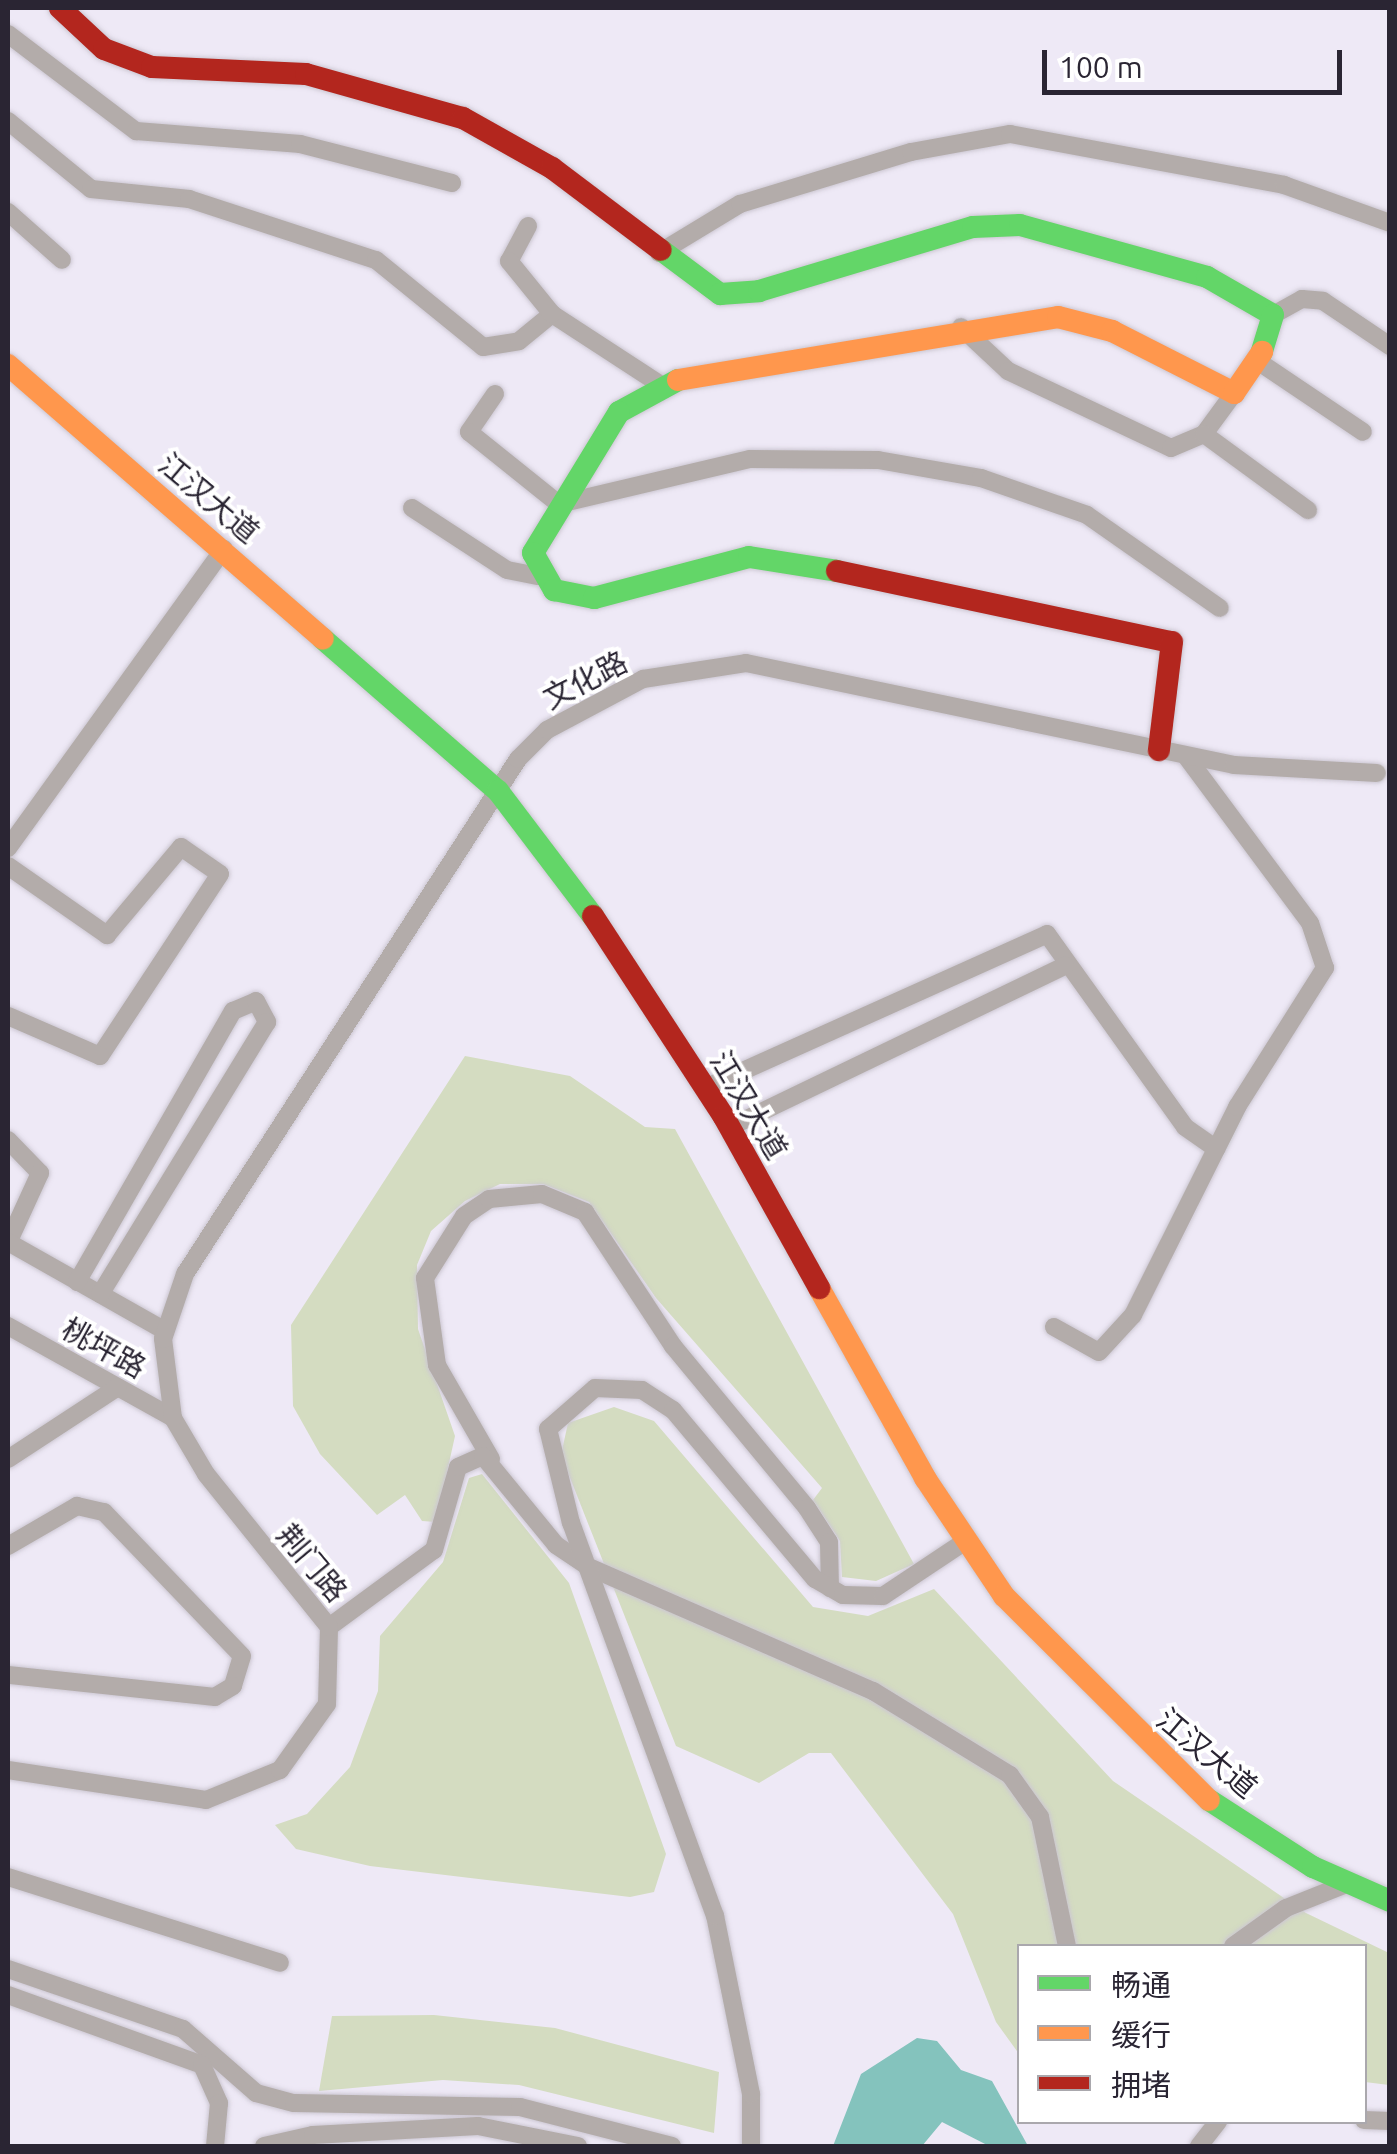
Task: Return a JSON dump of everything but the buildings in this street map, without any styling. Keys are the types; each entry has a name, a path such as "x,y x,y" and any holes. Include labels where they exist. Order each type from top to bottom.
{"street":[{"path":"60,8 104,49 152,68 306,74 462,118 552,168 659,253 720,294 760,291 955,232 1020,225 1207,277 1273,315"},
{"path":"8,34 136,131 300,144 452,183"},
{"path":"8,121 91,189 189,199 376,260 482,347 519,341 552,314"},
{"path":"659,253 740,204 912,152 1010,134 1284,184 1390,224"},
{"path":"8,212 62,260"},
{"path":"528,226 509,262 552,314 658,383"},
{"path":"960,326 1008,371 1171,448 1204,434 1260,362 1273,315 1302,299 1323,301 1390,346"},
{"path":"538,576 536,541 558,504 618,412 658,383 960,326 1058,317 1112,331 1234,393"},
{"path":"1260,362 1363,432"},
{"name":"江汉大道","path":"8,366 224,549 498,791 562,868 730,1127 964,1542 1094,1694 1206,1798 1348,1882 1390,1901"},
{"path":"495,394 469,432 558,504"},
{"path":"1204,434 1308,510"},
{"path":"558,504 750,459 878,460 980,478 1088,515 1220,608"},
{"path":"412,508 507,570 538,576 554,590 594,598 749,557 778,559 1172,642 1159,750"},
{"path":"8,848 224,549"},
{"name":"文化路","path":"173,1418 165,1331 185,1274 498,791 547,730 643,679 728,664 1186,756 1378,773"},
{"path":"1054,1327 1080,1347 1099,1352 1111,1344 1216,1149 1325,968 1310,923 1186,756"},
{"path":"8,866 107,935 181,847 220,874 100,1056 8,1016"},
{"path":"705,1088 1047,934 1065,966 1185,1127 1216,1149"},
{"path":"730,1127 1065,966"},
{"path":"77,1282 234,1011 256,1001 267,1022 100,1294"},
{"path":"8,1140 40,1173 8,1242 165,1331"},
{"path":"830,1588 829,1542 807,1508 674,1346 585,1212 542,1194 490,1199 464,1216 425,1278 437,1365 494,1464 556,1545 589,1568 873,1691 1010,1775 1040,1817 1066,1944"},
{"name":"桃坪路","path":"8,1326 173,1418"},
{"path":"8,1459 118,1387"},
{"path":"751,2146 752,2094 715,1916 548,1457 548,1429 594,1388 642,1390 672,1410 830,1588 883,1596 964,1542"},
{"name":"荆门路","path":"8,1770 156,1796 238,1793 290,1761 321,1716 332,1686 330,1627 206,1474 173,1418"},
{"path":"330,1627 434,1550 464,1457 494,1464"},
{"path":"8,1546 77,1506 104,1512 242,1656 234,1686 215,1698 8,1676"},
{"path":"8,1876 280,1963"},
{"path":"1237,1944 1286,1908 1348,1882"},
{"path":"8,1969 204,2040 256,2092 294,2103 520,2107 672,2146"},
{"path":"8,1996 90,2021 202,2064 219,2103 215,2146"},
{"path":"90,2021 96,1998"},
{"path":"1199,2146 1216,2124"},
{"path":"264,2146 313,2135 478,2126 578,2146"}],"shaded area":[{"path":"465,1056 570,1076 645,1127 675,1129 914,1564 876,1581 842,1577 840,1541 813,1500 822,1488 656,1298 589,1202 543,1184 500,1184 465,1201 431,1231 417,1265 418,1329 455,1436 436,1522 422,1521 405,1495 377,1515 320,1454 293,1406 291,1325"},
{"path":"614,1407 654,1421 813,1607 868,1616 934,1589 1113,1781 1306,1913 1389,1953 1389,2085 1367,2082 1367,1944 1017,1944 1017,2051 996,2022 953,1914 831,1753 809,1753 759,1783 676,1746 561,1455 568,1423"},
{"path":"482,1474 569,1583 666,1854 654,1892 630,1897 370,1866 296,1849 275,1825 307,1814 350,1767 378,1691 380,1636 443,1562 469,1478"},
{"path":"434,2015 555,2028 719,2072 714,2133 519,2085 443,2080 319,2091 332,2016"},
{"path":"917,2038 937,2041 961,2070 992,2081 1028,2146 989,2146 942,2122 922,2146 833,2146 861,2074"}],"traffic: fast":[{"path":"661,250 720,294 759,291 973,227 1020,225 1207,277 1273,315 1262,352"},
{"path":"678,380 619,412 533,553 554,590 594,598 749,557 837,571"},
{"path":"323,639 498,791 593,916"},
{"path":"1209,1800 1313,1867 1390,1901"}],"traffic: slow":[{"path":"678,380 1058,317 1112,331 1234,393 1262,352"},
{"path":"8,365 323,639"},
{"path":"819,1288 925,1478 1004,1596 1209,1800"}],"traffic: jam":[{"path":"60,8 104,49 152,67 306,74 463,118 552,168 661,250"},
{"path":"837,571 1172,642 1159,750"},
{"path":"593,916 724,1117 819,1288"}]}
